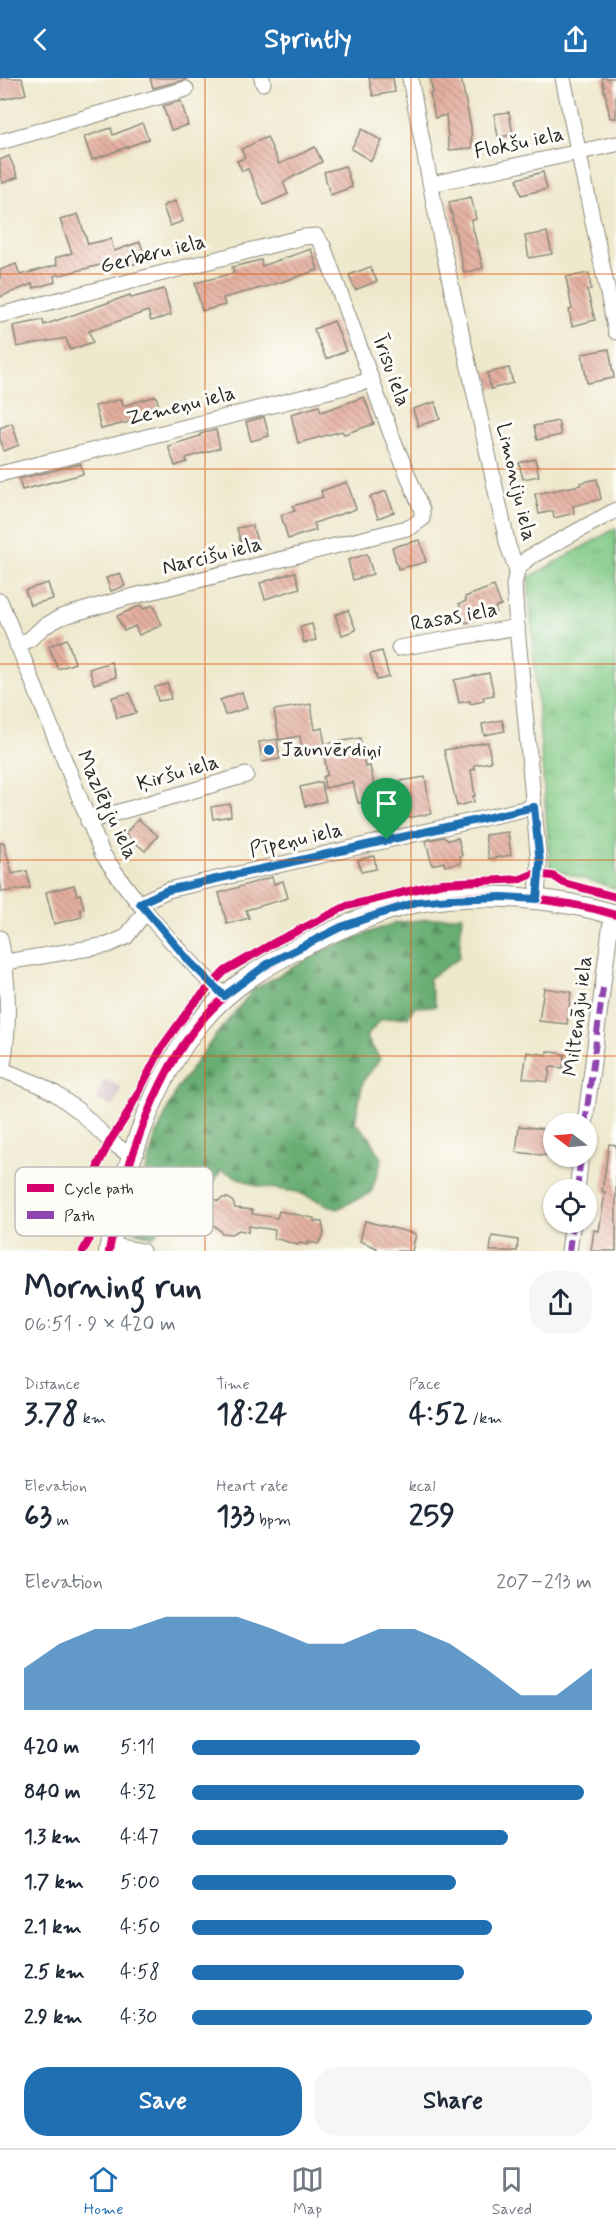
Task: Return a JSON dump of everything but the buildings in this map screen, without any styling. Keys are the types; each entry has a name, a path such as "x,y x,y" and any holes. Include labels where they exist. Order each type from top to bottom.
{"main road":[{"path":"128,1167 131,1156 168,1072 183,1046 201,1021 224,996 269,963 341,927 417,902 502,897 537,899 614,914"}],"street":[{"name":"Limoniju iela","path":"410,78 442,244 508,546 517,570 514,585 517,627 540,863 537,899"},
{"path":"563,78 616,332"},
{"path":"0,142 186,89"},
{"name":"Flokšu iela","path":"431,184 616,144"},
{"name":"Gerberu iela","path":"0,315 303,237 316,236"},
{"name":"Īrisu iela","path":"316,236 324,246 391,434 422,510 422,519"},
{"name":"Zemeņu iela","path":"0,474 372,380"},
{"path":"517,570 528,558 616,510"},
{"name":"Narcišu iela","path":"16,645 30,639 61,617 126,598 411,526 422,519"},
{"name":"Mazlēpju iela","path":"0,601 102,853 115,873 189,961 224,996"},
{"name":"Rasas iela","path":"399,648 517,627"},
{"name":"Ķiršu iela","path":"88,821 246,775"},
{"name":"Pīpeņu iela","path":"143,907 168,890 534,807"},
{"path":"3,963 108,945 126,937 143,907"},
{"name":"Miltenāju iela","path":"587,1113 614,914"},
{"path":"0,938 6,1047 1,1070 38,1084 56,1094 79,1111 110,1141 131,1156"},
{"path":"569,1251 571,1233"},
{"path":"109,1248 142,1251"}],"shaded area":[{"path":"104,1079 122,1087 113,1107 95,1099"}],"green space":[{"path":"616,528 616,889 550,868 528,578"},
{"path":"462,915 459,958 428,979 436,1006 414,1007 408,1017 381,1019 366,1037 380,1059 363,1081 355,1122 371,1139 382,1160 371,1193 337,1209 297,1192 257,1186 221,1170 213,1184 213,1167 147,1167 155,1138 177,1089 215,1036 254,989 324,950 394,923"}],"marked path":[{"path":"586,1113 603,988"},
{"path":"578,1179 580,1167"},
{"path":"569,1251 571,1233"}],"cycle path":[{"path":"98,1167 162,1047 193,1004 225,971 277,941 347,906 442,883 521,879 533,874 553,876 564,883 616,897"},
{"path":"129,1167 153,1100 183,1045 201,1021 224,997 250,977 292,952 375,914 403,905 442,899 492,897 544,900 616,915"},
{"path":"83,1251 91,1236"},
{"path":"109,1251 112,1236"}],"place":[{"name":"Jaunvērdiņi","path":"269,750"}],"route":[{"path":"534,807 540,863 537,899 502,897 417,902 341,927 269,963 224,996 189,961 140,903 168,890 387,840 534,807"}]}
